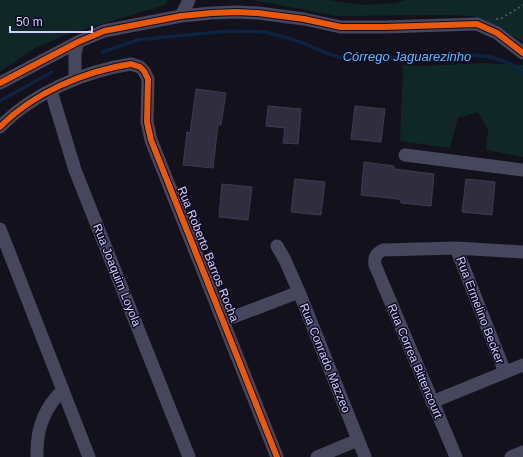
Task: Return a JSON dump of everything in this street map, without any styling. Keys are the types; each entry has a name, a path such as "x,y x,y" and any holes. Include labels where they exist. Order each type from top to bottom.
{"street":[{"path":"181,16 189,0"},
{"path":"0,83 77,48 92,35 114,28 181,16 237,12 304,19 341,26 362,27 477,24 496,33 523,53"},
{"path":"0,127 19,110 51,91 75,74 77,48"},
{"name":"Rua Roberto Barros Rocha","path":"75,74 131,64 140,67 144,71 148,79 147,122 151,140 277,457"},
{"name":"Rua Joaquim Loyola","path":"51,91 75,170 189,457"},
{"path":"406,155 523,170"},
{"path":"0,229 89,457"},
{"name":"Rua Conrado Mazzeo","path":"278,246 299,292 365,457"},
{"path":"456,248 523,252"},
{"name":"Rua Correa Bittencourt","path":"456,248 383,250 374,258 375,265 456,457"},
{"name":"Rua Ermelino Becker","path":"456,248 505,372"},
{"path":"223,321 299,292"},
{"path":"432,402 523,365"},
{"path":"37,457 36,446 40,424 47,408 62,391"},
{"path":"317,457 358,440"},
{"path":"511,457 523,452"}],"path":[{"path":"477,24 502,18 523,5"}],"green space":[{"path":"0,0 168,0 165,5 65,35 34,49 0,72"},
{"path":"253,0 328,0 364,5 396,3 406,0 523,0 523,42 495,25 473,16 336,16"},
{"path":"484,63 523,65 523,157 486,150 488,130 478,112 458,118 450,148 400,141 403,65 423,66"}],"building":[{"path":"196,89 226,93 221,125 218,125 213,168 183,165 187,132 190,133"},
{"path":"268,106 301,109 298,144 283,143 285,128 266,126"},
{"path":"355,106 385,109 381,142 351,139"},
{"path":"364,162 394,166 394,169 434,174 431,206 401,203 398,199 361,195"},
{"path":"295,179 325,182 321,215 291,212"},
{"path":"466,179 495,182 492,215 462,212"},
{"path":"222,184 252,187 248,220 219,217"}],"waterway":[{"name":"Córrego Jaguarezinho","path":"102,52 138,40 230,31 265,32 285,37 340,57 409,58 465,54 491,57 509,63 523,72"},
{"name":"Córrego Jaguarezinho","path":"0,101 52,72"}],"cycle path":[{"path":"0,83 78,42 104,31 181,16 212,13 258,13 304,19 341,27 477,24 497,33 523,53"},
{"path":"0,127 28,104 61,85 78,78 114,67 131,64 140,67 144,71 148,79 147,122 151,140 277,457"}]}
